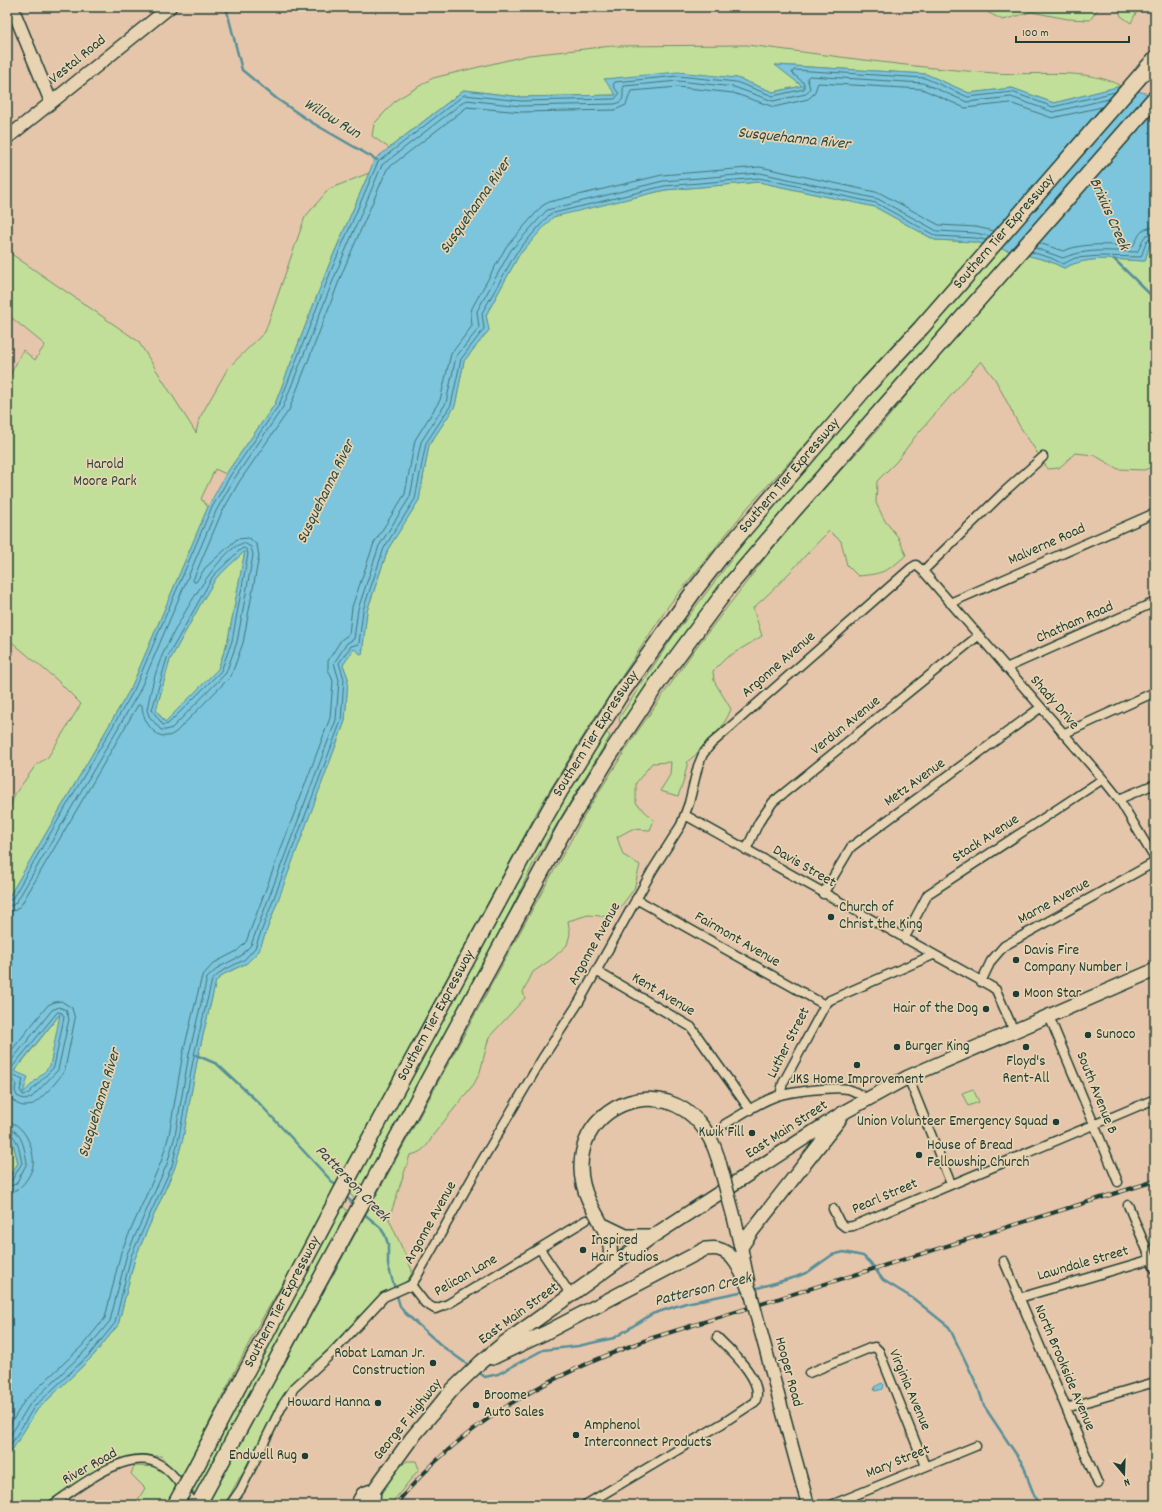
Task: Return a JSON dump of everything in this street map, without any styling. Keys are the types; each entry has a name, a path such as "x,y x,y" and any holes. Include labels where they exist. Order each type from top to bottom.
{"highway":[{"name":"Southern Tier Expressway","path":"175,1505 341,1193 557,797 620,695 694,591 722,555 868,385 921,328 1155,59"},
{"name":"Southern Tier Expressway","path":"197,1505 210,1484 565,828 609,756 659,681 730,585 1155,98"}],"main road":[{"name":"East Main Street","path":"470,1373 480,1362 504,1343 654,1236 846,1111 908,1077 1155,970"},
{"path":"610,1267 610,1245 583,1187 580,1168 586,1140 597,1123 620,1106 629,1102 647,1100 667,1102 687,1111 701,1124 710,1137 718,1158 741,1247"},
{"path":"741,1247 846,1111"},
{"path":"601,1224 626,1236 654,1236"},
{"path":"480,1362 514,1348 705,1249 718,1249 729,1255 742,1268 751,1294"},
{"name":"George F Highway","path":"369,1505 373,1500 374,1490 411,1439 452,1390 470,1373"},
{"name":"George F Highway","path":"357,1505 364,1494 374,1490"}],"street":[{"path":"12,7 51,102"},
{"name":"Vestal Road","path":"7,138 170,7"},
{"path":"923,571 1005,491 1043,458"},
{"name":"Malverne Road","path":"950,603 1155,513"},
{"name":"Argonne Avenue","path":"230,1505 241,1489 282,1406 294,1388 332,1354 384,1297 411,1285 416,1278 542,1059 579,1002 636,899 685,816 698,766 703,754 711,744 911,568 916,565 923,571"},
{"name":"Shady Drive","path":"923,571 1103,779 1119,799 1155,861"},
{"name":"Chatham Road","path":"1006,668 1155,602"},
{"name":"Verdun Avenue","path":"746,850 759,822 773,802 978,636"},
{"path":"1063,734 1155,692"},
{"name":"Metz Avenue","path":"823,894 851,847 1040,708"},
{"name":"Stack Avenue","path":"904,939 928,894 1103,779"},
{"path":"1119,799 1155,784"},
{"name":"Davis Street","path":"685,816 996,990 1014,1031"},
{"name":"Marne Avenue","path":"981,982 991,961 1004,946 1155,861"},
{"name":"Fairmont Avenue","path":"636,899 825,1005"},
{"path":"825,1005 830,1000 933,955"},
{"name":"Kent Avenue","path":"596,971 691,1027 750,1110"},
{"name":"Luther Street","path":"780,1095 783,1083 825,1005"},
{"name":"South Avenue B","path":"1049,1016 1118,1182"},
{"path":"908,1077 951,1184"},
{"path":"725,1124 780,1095 826,1089 846,1089 854,1091 867,1099"},
{"name":"Pearl Street","path":"833,1209 840,1223 845,1227 853,1226 1155,1099"},
{"path":"1128,1205 1153,1258 1155,1269"},
{"name":"Pelican Lane","path":"411,1285 425,1302 435,1309 448,1304 586,1220"},
{"path":"741,1247 742,1268"},
{"path":"540,1249 571,1295"},
{"name":"Lawndale Street","path":"1019,1298 1153,1258"},
{"name":"North Brookside Avenue","path":"1004,1261 1098,1484"},
{"name":"Hooper Road","path":"751,1294 808,1505"},
{"path":"584,1505 594,1502 755,1402 758,1392 748,1371 717,1337"},
{"name":"Virginia Avenue","path":"809,1373 870,1348 875,1348 879,1351 925,1466"},
{"path":"1066,1408 1155,1382"},
{"name":"Mary Street","path":"831,1505 976,1446"},
{"name":"River Road","path":"52,1505 112,1467 131,1460 149,1459 160,1464 197,1505"}],"green space":[{"path":"986,7 1099,7 1090,20 1068,19 1031,12 1003,20 987,12"},
{"path":"1118,7 1139,7 1131,23 1121,16"},
{"path":"747,45 902,65 964,71 1010,74 1076,74 1107,80 1121,86 1054,103 1012,88 969,93 926,74 776,65 802,86 773,92 737,78 605,79 616,95 521,97 464,90 389,148 372,136 374,124 396,100 433,78 529,55 612,46"},
{"name":"Harold Moore Park","path":"369,173 329,265 275,404 226,474 215,469 201,499 208,507 131,688 7,900 7,816 15,794 36,765 48,757 81,704 57,680 7,638 7,381 23,350 35,360 45,345 7,314 7,251 138,341 196,433 199,419 228,368 265,332 305,217 329,189"},
{"path":"759,182 875,207 935,240 975,242 988,245 748,507 669,605 595,717 542,803 420,1028 341,1183 255,1331 181,1479 161,1456 128,1456 45,1505 7,1505 7,1458 37,1410 93,1356 118,1325 135,1258 175,1167 183,1138 198,1056 216,981 224,974 247,963 259,950 345,721 348,678 343,665 354,648 362,655 367,611 388,549 419,500 429,445 455,406 464,361 489,330 486,315 519,255 553,216 665,190"},
{"path":"1150,242 1155,243 1155,466 1144,470 1118,469 1094,455 1075,453 1059,468 1048,469 1019,425 995,379 981,361 914,438 897,461 877,481 876,503 885,521 898,537 906,555 895,565 885,571 858,576 847,565 841,541 829,531 753,608 762,636 726,658 713,671 714,681 731,709 719,731 688,761 683,783 678,796 660,791 670,775 671,762 652,763 636,783 636,803 654,820 650,830 632,829 617,837 623,855 640,865 634,889 613,917 588,915 568,921 570,934 567,945 552,959 533,972 523,992 525,998 489,1037 480,1072 474,1084 433,1135 427,1146 418,1153 410,1155 389,1219 412,1270 409,1278 404,1283 375,1300 287,1392 223,1505 205,1505 280,1372 590,806 635,735 695,649 785,532 880,427 1023,254 1049,261 1064,268 1083,261 1104,259 1145,261"},
{"path":"997,247 1016,253 625,722 620,723 619,718 672,638 787,486 864,402"},
{"path":"245,551 228,640 218,669 165,722 156,710 170,660 216,578"},
{"path":"606,732 610,736 534,862 489,955 356,1200 349,1193 547,827"},
{"path":"61,1013 50,1066 23,1094 14,1072"},
{"path":"973,1089 979,1102 968,1106 962,1093"},
{"path":"7,1134 13,1143 18,1163 7,1181"},
{"path":"342,1205 349,1213 197,1497 189,1485"},
{"path":"407,1461 416,1461 419,1469 390,1505 373,1505 394,1471"},
{"path":"134,1466 160,1467 177,1487 166,1505 135,1505 145,1488 131,1474"}],"water":[{"name":"Susquehanna River","path":"775,65 926,74 969,93 1012,88 1054,103 1121,86 1155,96 1155,243 1150,243 1145,261 1104,259 1083,261 1064,268 1049,261 975,242 935,240 875,207 759,182 665,190 553,217 519,255 486,315 489,330 464,361 455,406 429,445 419,500 388,549 367,611 362,655 354,649 343,665 348,678 345,721 259,951 247,963 224,974 216,981 198,1056 183,1138 175,1167 135,1258 118,1325 93,1356 37,1410 7,1458 7,1181 18,1163 13,1143 7,1134 7,900 131,688 208,507 226,474 275,404 329,265 375,159 464,90 521,97 616,95 604,79 678,72 737,78 773,92 802,86","holes":["245,551 228,640 218,669 165,722 156,710 170,660 216,578","60,1014 50,1066 23,1093 28,1077 14,1071"]},
{"path":"882,1383 884,1385 883,1389 875,1391 874,1387"}],"waterway":[{"name":"Willow Run","path":"226,7 242,70 277,99 311,122 377,160"},
{"name":"Brixius Creek","path":"1114,259 1155,299"},
{"name":"Patterson Creek","path":"196,1055 217,1064 259,1103 337,1187"},
{"name":"Patterson Creek","path":"344,1195 355,1205"},
{"name":"Patterson Creek","path":"363,1213 380,1227 385,1235 388,1244 388,1265 400,1306 404,1312 442,1346 471,1367"},
{"name":"Patterson Creek","path":"754,1289 808,1272 832,1255 844,1252 863,1256 870,1262 883,1280 914,1299 949,1327 978,1387 984,1406 1024,1466 1038,1505"},
{"name":"Patterson Creek","path":"477,1371 485,1377 498,1374 543,1350 578,1346 614,1338 652,1314 686,1303 745,1291"}],"railway":[{"path":"395,1505 422,1475 480,1424 544,1384 614,1352 652,1338 1155,1181"}],"place":[{"name":"Church of Christ the King","path":"831,917"},
{"name":"Davis Fire Company Number 1","path":"1016,960"},
{"name":"Moon Star","path":"1016,994"},
{"name":"Hair of the Dog","path":"986,1009"},
{"name":"Sunoco","path":"1088,1035"},
{"name":"Burger King","path":"897,1047"},
{"name":"Floyd's Rent-All","path":"1026,1047"},
{"name":"JKS Home Improvement","path":"857,1065"},
{"name":"Union Volunteer Emergency Squad","path":"1056,1122"},
{"name":"Kwik Fill","path":"752,1133"},
{"name":"House of Bread Fellowship Church","path":"919,1155"},
{"name":"Inspired Hair Studios","path":"583,1250"},
{"name":"Robat Laman Jr. Construction","path":"433,1363"},
{"name":"Howard Hanna","path":"378,1403"},
{"name":"Broome Auto Sales","path":"476,1405"},
{"name":"Amphenol Interconnect Products","path":"576,1435"},
{"name":"Endwell Rug","path":"305,1456"}]}
